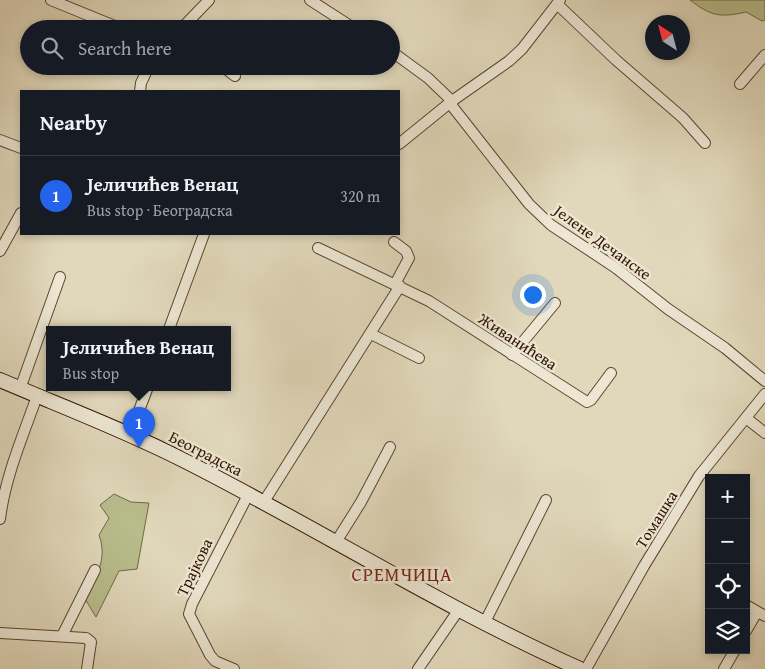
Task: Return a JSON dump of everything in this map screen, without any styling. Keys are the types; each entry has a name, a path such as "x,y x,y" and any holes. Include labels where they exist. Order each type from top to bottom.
{"main road":[{"name":"Београдска","path":"0,380 130,434 484,622 580,669"}],"street":[{"path":"50,0 100,20"},
{"path":"189,20 209,0"},
{"path":"310,0 342,20"},
{"path":"400,143 452,101 509,61 522,49 559,2 616,60 683,118 705,143"},
{"path":"740,84 765,55"},
{"name":"Јелене Дечанске","path":"400,58 428,78 452,101 452,106 502,171 529,204 551,224 616,268 668,309 725,348 765,381"},
{"path":"140,90 145,75"},
{"path":"0,140 20,148"},
{"path":"0,251 20,215"},
{"path":"170,326 204,235"},
{"path":"263,503 371,334 398,285 409,258 406,251 394,242"},
{"name":"Живанићева","path":"318,248 428,300 586,402 591,400 611,374"},
{"path":"20,389 60,277"},
{"path":"512,355 555,303"},
{"path":"371,334 419,358"},
{"path":"130,434 146,391"},
{"name":"Томашка","path":"586,669 644,566 699,476 765,394"},
{"path":"0,520 2,500 37,396"},
{"path":"746,418 765,433"},
{"path":"336,542 361,502 390,447"},
{"name":"Трајкова","path":"234,669 215,661 210,655 189,614 192,604 248,495"},
{"path":"484,622 546,500"},
{"path":"62,636 95,570"},
{"path":"750,607 761,614 750,626"},
{"path":"418,669 460,608"},
{"path":"0,633 86,638 91,642 87,669"},
{"path":"724,669 733,654"}],"green space":[{"path":"690,0 765,0 765,20 762,21 746,12 729,15 716,14"},
{"path":"114,494 131,502 149,503 137,569 119,571 96,617 85,599 100,568 102,552 99,535 109,518 100,505"}],"place":[{"name":"Јеличићев Венац","path":"139,448"}],"district":[{"name":"СРЕМЧИЦА","path":"402,574"}]}
